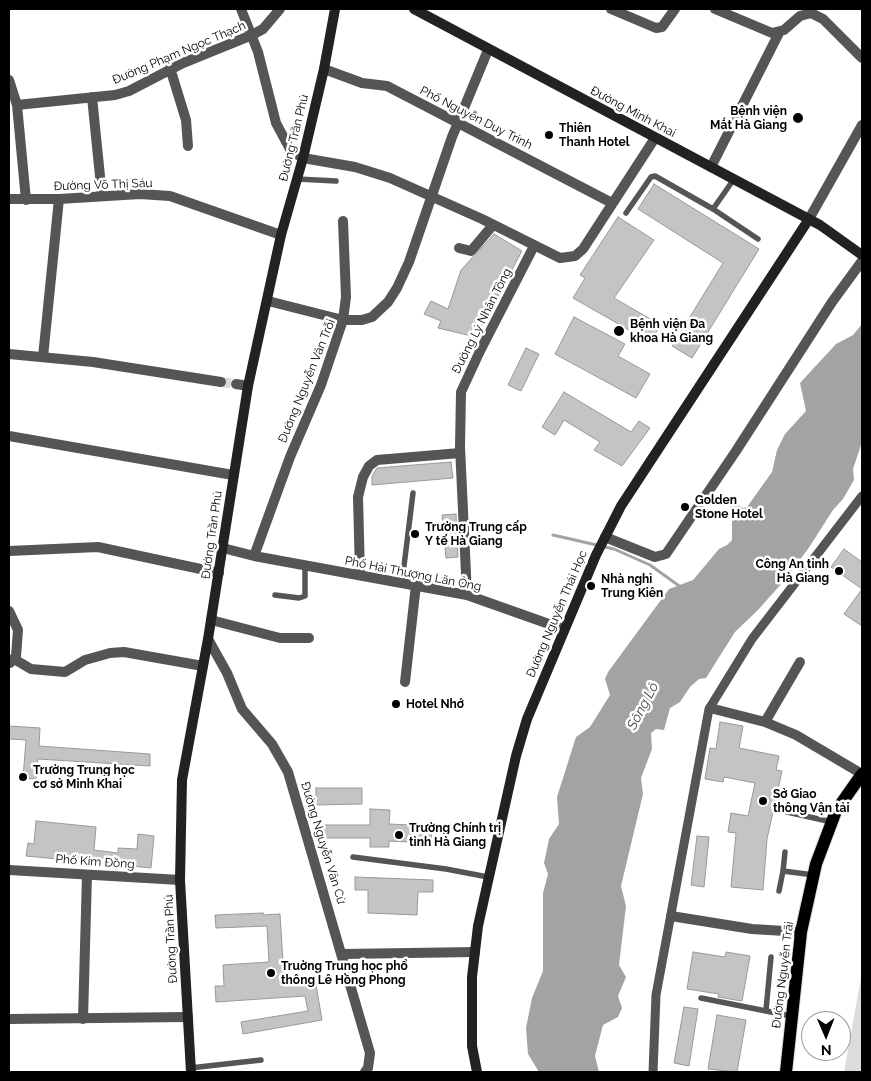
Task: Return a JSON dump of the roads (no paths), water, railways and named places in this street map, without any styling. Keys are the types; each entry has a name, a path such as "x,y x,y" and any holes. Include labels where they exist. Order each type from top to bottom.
{"main road":[{"name":"Đường Trần Phú","path":"191,1070 180,880 182,780 208,639 248,386 281,235 303,158 324,69 335,9"},
{"name":"Đường Minh Khai","path":"414,9 809,219 862,254"},
{"name":"Đường Nguyễn Thái Học","path":"477,1072 472,1046 472,976 478,926 521,734 563,630 596,555 621,506 809,219"},
{"name":"Đường Nguyễn Trãi","path":"786,1072 801,932 814,875 836,811 862,774"}],"street":[{"path":"241,9 252,35 276,123 286,146 303,158 355,166 431,195 560,258 575,256 583,249 655,138"},
{"name":"Đường Phạm Ngọc Thạch","path":"17,105 128,91 170,68 252,35 263,29 280,9"},
{"path":"611,9 656,28 662,27 675,9"},
{"path":"715,9 767,32 779,33"},
{"path":"711,167 779,33 804,13 811,13 823,19 862,58"},
{"name":"Đường Nguyễn Văn Trỗi","path":"254,556 290,457 321,385 343,320 372,318 388,302 409,262 457,123 488,50"},
{"path":"170,68 186,120 188,146"},
{"name":"Phố Nguyễn Duy Trinh","path":"324,69 362,83 387,86 612,203"},
{"path":"9,80 17,105 26,200"},
{"path":"92,97 102,196"},
{"path":"809,219 862,125"},
{"name":"Đường Võ Thị Sáu","path":"9,199 59,199 140,194 170,196 281,235"},
{"path":"43,357 59,199"},
{"path":"268,300 343,320 346,297 343,221"},
{"path":"459,248 471,251 493,225"},
{"name":"Đường Lý Nhân Tông","path":"467,595 460,453 463,386 534,246"},
{"path":"604,539 656,557 666,554 832,302 862,261"},
{"path":"9,354 93,362 221,382"},
{"path":"236,384 248,386"},
{"path":"9,436 233,475"},
{"path":"360,575 358,497 363,477 369,466 377,460 460,453"},
{"path":"653,1072 656,995 710,708 752,639 862,496"},
{"path":"9,550 98,547 219,572"},
{"path":"223,548 254,556"},
{"name":"Phố Hải Thượng Lãn Ông","path":"254,556 305,567 402,582 467,595 563,630"},
{"path":"405,682 416,585"},
{"path":"9,610 17,625 12,661 31,669 65,672 85,660 110,652 124,652 203,666"},
{"path":"211,620 280,638 309,638"},
{"name":"Đường Nguyễn Văn Cừ","path":"208,639 227,673 242,709 272,744 288,772 343,954 370,1053 368,1068 365,1072"},
{"path":"765,722 800,662"},
{"path":"710,708 765,722 796,735 862,774"},
{"name":"Phố Kim Đồng","path":"9,870 180,880"},
{"path":"83,1019 87,874"},
{"path":"671,916 752,929 801,932"},
{"path":"343,954 475,952"},
{"path":"9,1020 188,1017"}],"lane":[{"path":"626,213 651,177 655,176 713,209 758,239"},
{"path":"297,179 336,181"},
{"path":"713,209 734,179"},
{"path":"402,582 413,493"},
{"path":"275,595 299,598 305,596 305,567"},
{"path":"787,812 832,822"},
{"path":"779,891 785,852"},
{"path":"353,856 488,877"},
{"path":"783,871 814,875"},
{"path":"766,1010 771,958"},
{"path":"701,998 792,1016"},
{"path":"191,1070 261,1060"}],"water":[{"name":"Sông Lô","path":"862,324 862,442 853,469 854,480 808,549 782,583 735,632 706,678 699,679 690,687 680,702 670,708 664,730 656,729 651,733 652,749 641,778 643,794 621,886 626,906 619,965 626,977 618,996 622,1008 618,1017 603,1025 595,1056 599,1072 539,1072 528,1054 526,1028 532,998 543,971 543,893 548,874 544,863 549,839 559,824 557,797 576,737 590,727 610,695 605,679 608,672 669,589 693,580 719,549 732,540 732,521 734,516 729,504 733,502 743,508 747,507 772,472 777,450 785,434 806,411 800,383 836,344 853,335"}],"waterway":[{"path":"553,535 614,549 650,565 682,588"}],"tunnel":[{"path":"221,382 236,384"}],"place":[{"name":"Bệnh viện Mắt Hà Giang","path":"798,118"},
{"name":"Thiên Thanh Hotel","path":"549,135"},
{"name":"Bệnh viện Đa khoa Hà Giang","path":"619,331"},
{"name":"Golden Stone Hotel","path":"685,507"},
{"name":"Trường Trung cấp Y tế Hà Giang","path":"415,534"},
{"name":"Công An tỉnh Hà Giang","path":"839,571"},
{"name":"Nhà nghỉ Trung Kiên","path":"591,586"},
{"name":"Hotel Nhớ","path":"396,704"},
{"name":"Trường Trung học cơ sở Minh Khai","path":"23,777"},
{"name":"Sở Giao thông Vận tải","path":"763,801"},
{"name":"Trường Chính trị tỉnh Hà Giang","path":"399,835"},
{"name":"Truờng Trung học phổ thông Lê Hồng Phong","path":"271,973"}]}
